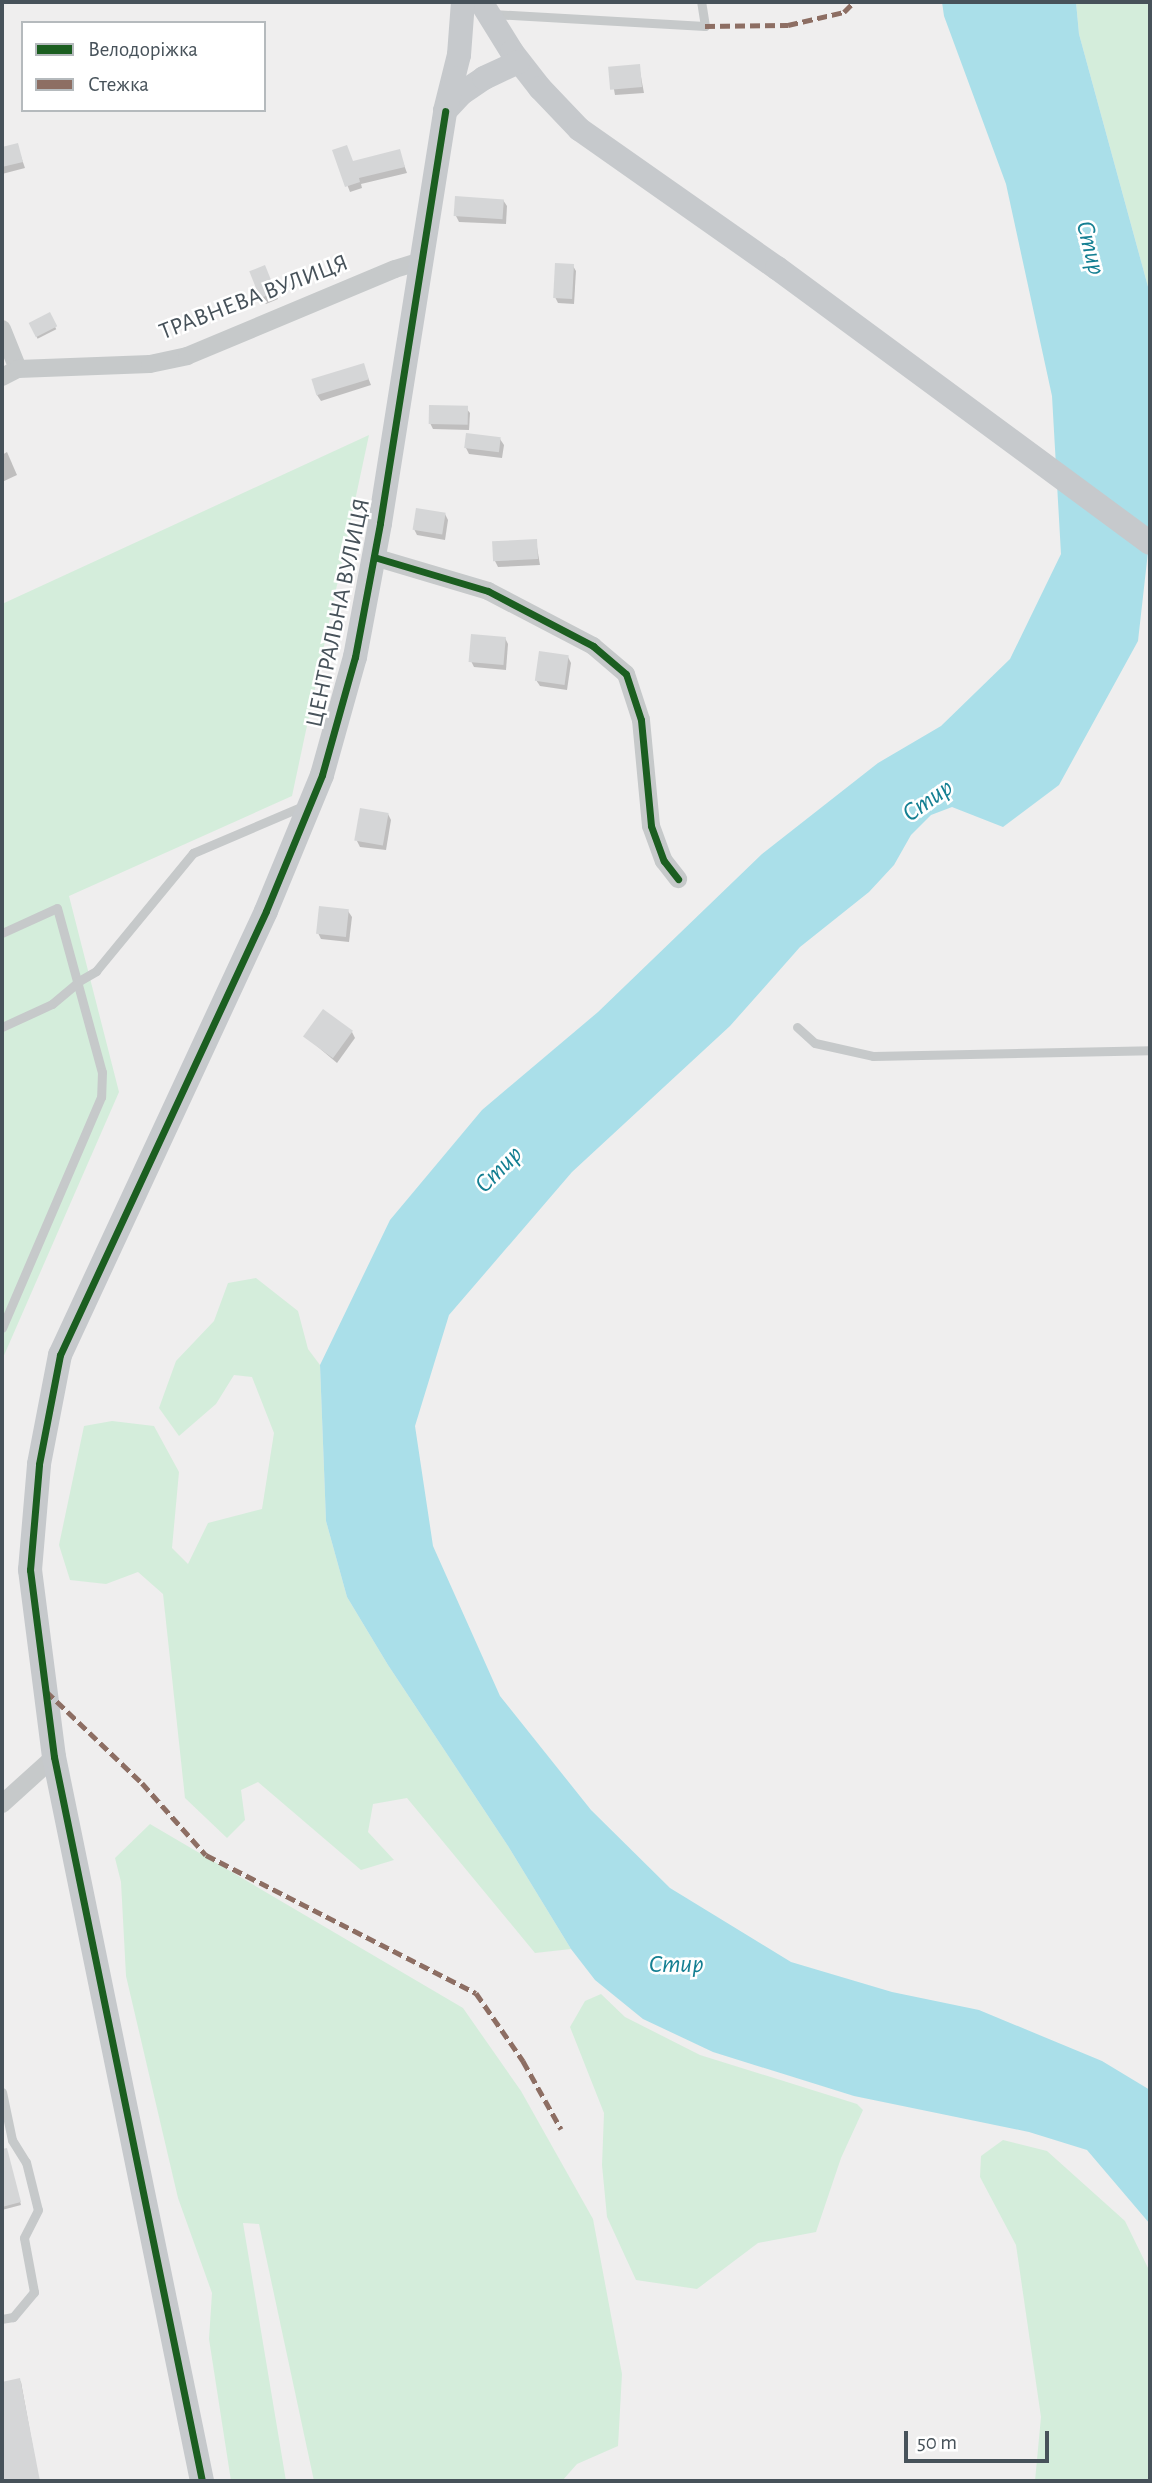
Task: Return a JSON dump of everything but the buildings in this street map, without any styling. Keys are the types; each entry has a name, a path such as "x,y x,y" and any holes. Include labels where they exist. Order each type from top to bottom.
{"street":[{"name":"ЦЕНТРАЛЬНА ВУЛИЦЯ","path":"202,2481 54,1757 30,1570 39,1464 60,1355 266,911 322,775 355,657 374,557 445,111 459,55 463,2"},
{"path":"484,8 519,62 579,129 777,268 1150,543"},
{"path":"445,111 462,93 484,78 519,62"},
{"name":"ТРАВНЕВА ВУЛИЦЯ","path":"2,330 10,373 150,364 187,356 395,268 421,261"},
{"path":"374,557 488,591 593,646 626,674 642,720 651,826 664,861 678,879"},
{"path":"2,1804 54,1757"}],"lane":[{"path":"484,8 705,26 701,2"},
{"path":"2,1027 52,1004 79,981 96,971 193,853 311,803"},
{"path":"2,933 57,908 102,1072 101,1097 2,1328"},
{"path":"797,1027 815,1043 873,1056 1150,1050"},
{"path":"2,2091 5,2128 26,2162 38,2210 24,2238 34,2292 13,2317 2,2319"}],"green space":[{"path":"1076,2 1150,2 1150,294 1079,34"},
{"path":"369,435 292,796 69,896 119,1092 2,1360 2,604"},
{"path":"256,1278 298,1311 308,1349 320,1365 326,1521 347,1597 388,1665 508,1846 571,1949 535,1953 407,1798 373,1804 368,1832 394,1860 361,1870 258,1782 241,1790 245,1820 227,1838 185,1798 163,1594 138,1572 106,1584 70,1580 59,1545 84,1426 112,1421 154,1426 179,1472 172,1548 188,1564 208,1523 262,1509 274,1433 252,1377 234,1375 216,1404 179,1436 159,1408 176,1361 214,1321 228,1283"},
{"path":"150,1824 463,2008 521,2091 593,2219 622,2374 618,2446 577,2464 562,2481 314,2481 259,2224 243,2223 286,2481 231,2481 209,2339 212,2293 178,2198 126,1976 121,1882 115,1858"},
{"path":"601,1994 625,2017 700,2055 857,2104 863,2110 841,2158 816,2232 758,2243 697,2289 636,2280 607,2217 602,2165 604,2113 570,2027 585,2001"},
{"path":"1003,2140 1047,2151 1125,2221 1150,2272 1150,2481 1035,2481 1041,2417 1016,2245 980,2177 981,2156"}],"water":[{"name":"Стир","path":"942,2 1076,2 1079,34 1150,294 1150,534 1138,641 1059,785 1003,827 952,807 931,815 911,835 894,865 869,892 800,947 730,1026 572,1172 449,1315 415,1426 433,1546 500,1696 591,1810 670,1888 791,1962 892,1992 979,2010 1102,2061 1150,2090 1150,2224 1087,2150 1029,2132 854,2096 713,2052 643,2019 595,1980 571,1949 508,1846 388,1665 347,1597 326,1521 320,1365 390,1220 482,1110 598,1012 762,854 878,763 941,726 1010,659 1061,554 1052,396 1006,184 944,16"}],"marked path":[{"path":"705,26 788,25 844,12 854,2"},
{"path":"46,1691 142,1783 206,1855 476,1993 523,2061 561,2129"}],"cycle path":[{"path":"202,2481 54,1757 30,1570 39,1464 60,1355 266,911 322,775 355,657 380,523 445,111"},
{"path":"374,557 488,591 593,646 626,674 641,720 651,826 664,861 678,879"}]}
